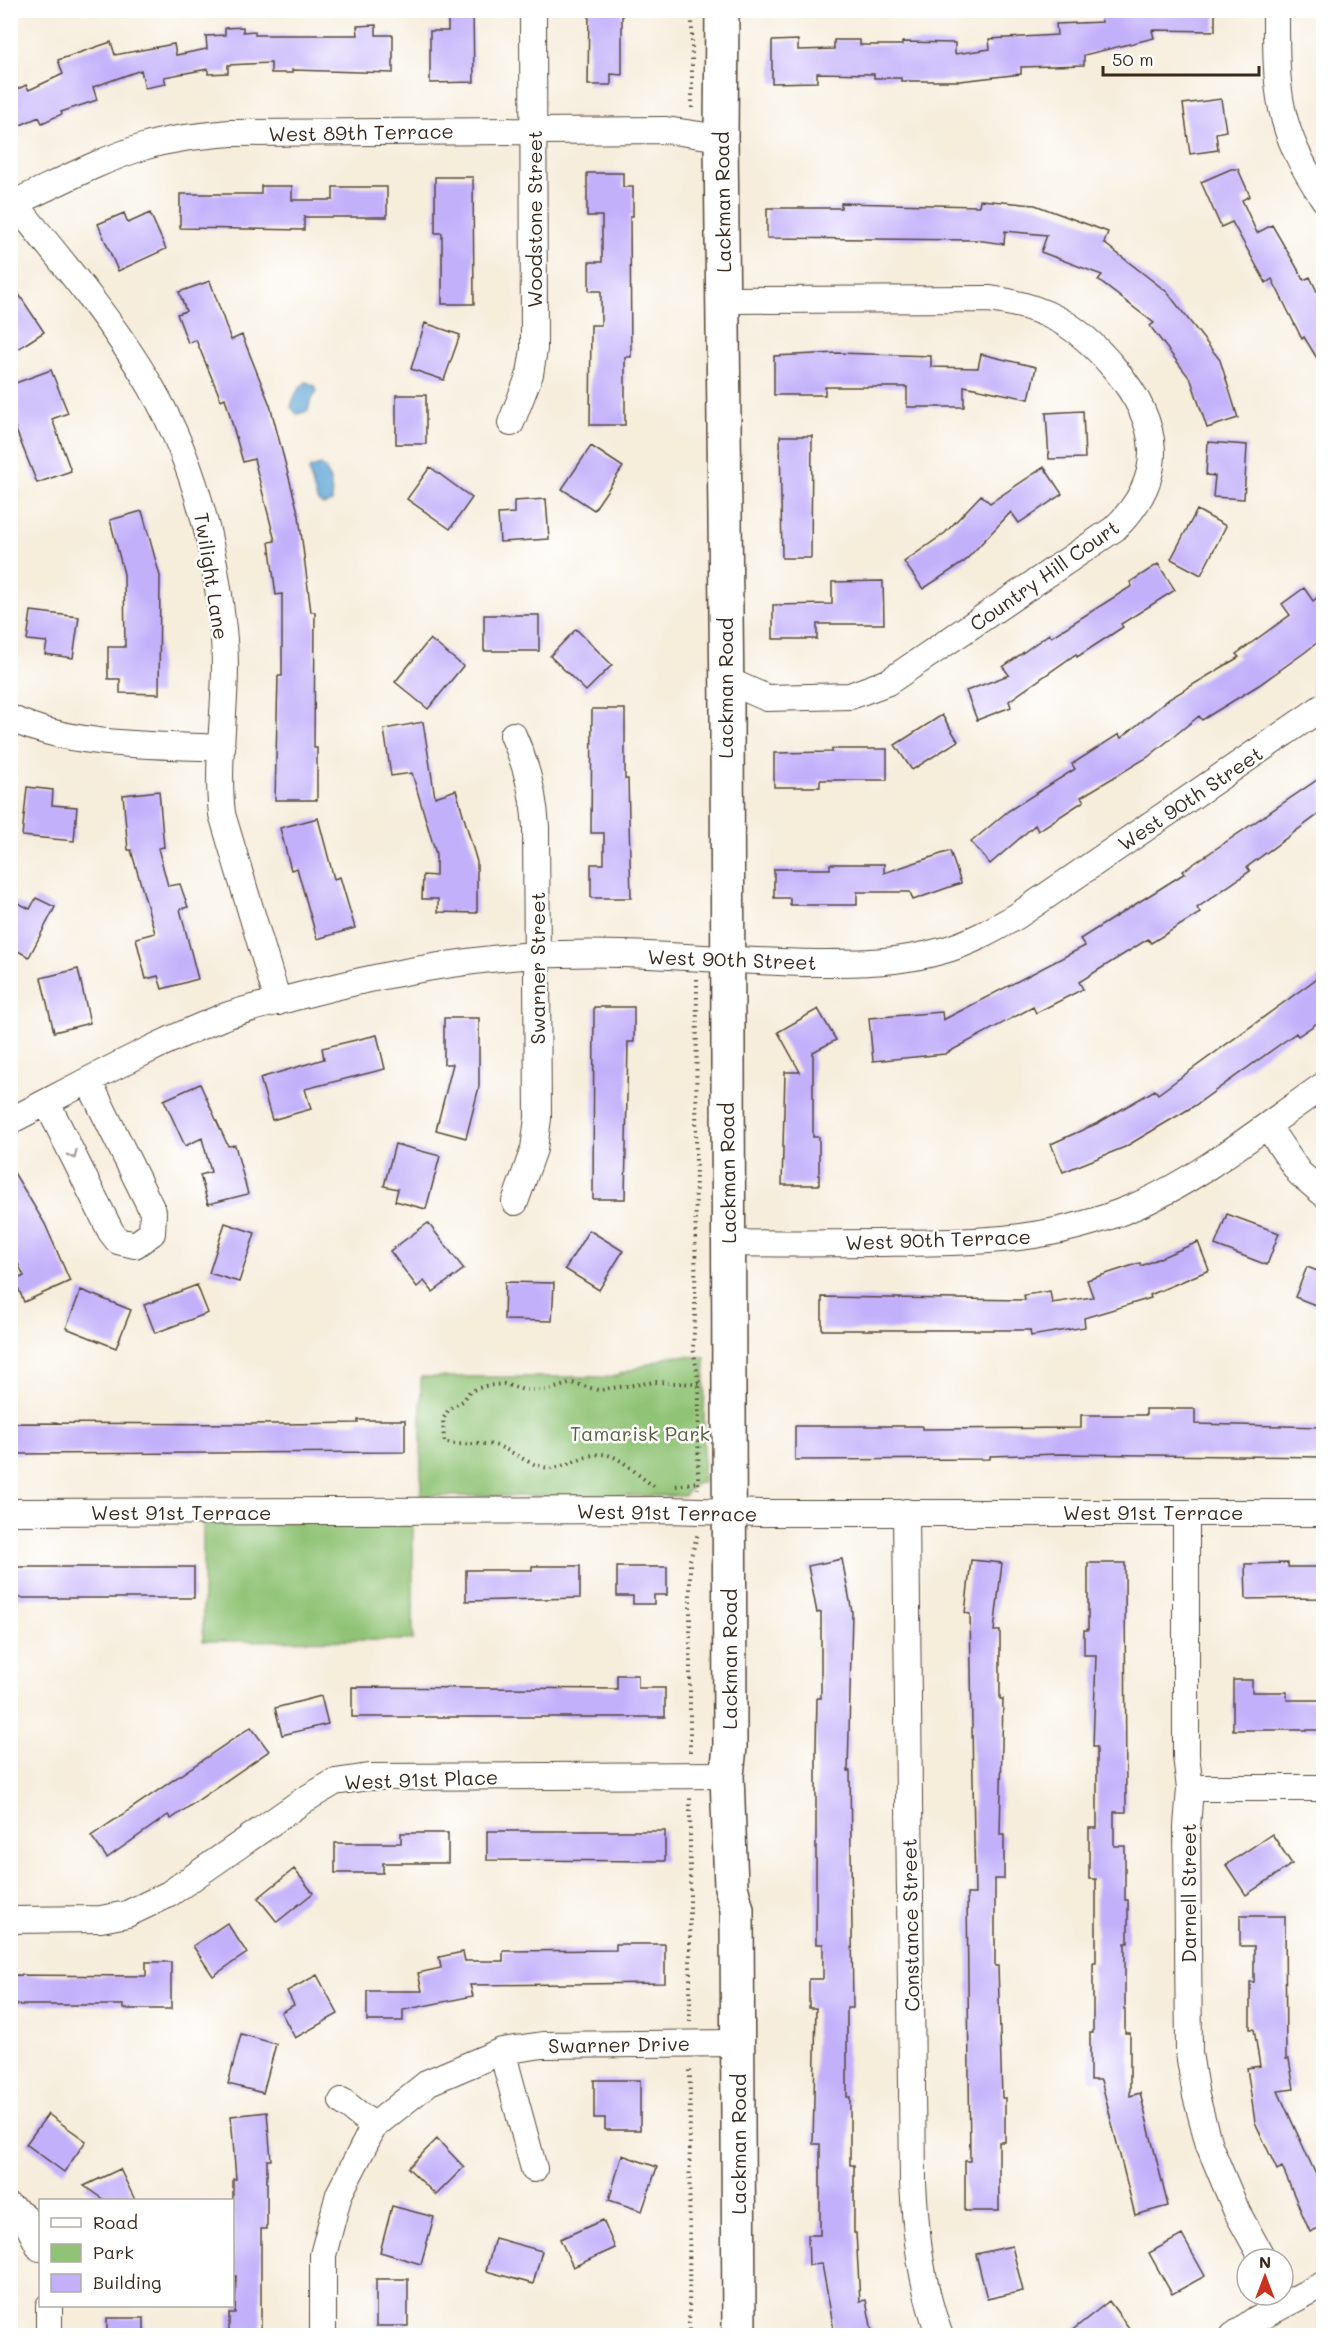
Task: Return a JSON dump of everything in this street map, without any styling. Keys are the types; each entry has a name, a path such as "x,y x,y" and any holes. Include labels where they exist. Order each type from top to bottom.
{"main road":[{"name":"Lackman Road","path":"723,10 721,138 726,680 730,1747 727,1775 731,1887 737,1909 739,2336"}],"street":[{"name":"Woodstone Street","path":"511,423 530,374 534,349 532,10"},
{"path":"1276,10 1276,71 1284,125 1291,144 1323,199"},
{"name":"West 89th Terrace","path":"12,201 144,147 189,137 230,133 666,130 721,138"},
{"name":"Twilight Lane","path":"12,201 123,344 152,388 178,441 199,500 212,550 224,630 225,682 220,794 222,814 278,1002"},
{"name":"Country Hill Court","path":"723,300 989,299 1027,306 1075,330 1098,349 1122,377 1144,411 1151,435 1152,464 1146,488 1131,512 1114,529 888,682 850,696 767,698 726,680"},
{"name":"West 90th Street","path":"13,1114 47,1103 165,1043 225,1016 386,974 453,963 538,955 629,954 726,960 855,963 897,961 943,951 988,933 1017,916 1323,706"},
{"path":"10,718 25,725 64,734 117,741 222,748"},
{"name":"Swarner Street","path":"513,735 525,762 535,800 538,955 538,1118 534,1149 515,1202"},
{"path":"47,1103 111,1232 118,1241 135,1245 152,1233 153,1212 88,1082"},
{"name":"West 90th Terrace","path":"727,1243 988,1242 1037,1236 1082,1226 1138,1205 1268,1127 1323,1085"},
{"path":"1268,1127 1299,1173 1323,1194"},
{"name":"West 91st Terrace","path":"10,1512 1323,1513"},
{"name":"Constance Street","path":"906,1512 913,2183 916,2246 929,2305 940,2336"},
{"name":"Darnell Street","path":"1186,1513 1186,1756 1190,1788 1187,1827 1189,2053 1194,2085 1209,2145 1224,2185 1257,2247"},
{"name":"West 91st Place","path":"10,1920 101,1919 127,1914 169,1894 304,1800 335,1782 369,1777 727,1775"},
{"path":"1190,1788 1323,1788"},
{"name":"Swarner Drive","path":"323,2336 323,2256 339,2194 374,2126 429,2082 502,2051 543,2045 738,2043"},
{"path":"502,2051 534,2169"},
{"path":"342,2101 374,2126"},
{"path":"17,2211 39,2246"},
{"path":"1295,2295 1323,2284"},
{"path":"49,2307 50,2336"},
{"path":"1233,2336 1273,2307"}],"path":[{"path":"692,10 692,108"},
{"path":"665,1489 698,1482 699,1384 693,1347 697,978"},
{"path":"658,1487 652,1485 620,1460 606,1454 551,1468 538,1465 496,1446 482,1444 459,1446 444,1442 443,1419 449,1410 463,1401 470,1391 485,1386 504,1384 524,1390 548,1390 572,1383 598,1390 655,1382 699,1384"},
{"path":"690,2336 690,1560 699,1529"}],"green space":[{"name":"Tamarisk Park","path":"671,1356 705,1357 703,1482 698,1482 683,1496 421,1496 421,1377 612,1377"},
{"path":"203,1521 413,1521 413,1640 203,1641"}],"water":[{"path":"306,382 315,386 317,392 310,402 308,411 297,414 291,407 298,390"},
{"path":"321,465 329,477 332,498 332,502 323,505 317,500 309,472 310,468"}],"building":[{"path":"448,10 473,10 474,82 430,83 430,31 448,31"},
{"path":"589,10 622,10 622,75 611,74 611,85 588,85"},
{"path":"1129,10 1215,10 1215,31 1152,30 1154,38 1084,55 1084,65 1021,67 1021,74 960,81 901,81 901,78 874,78 874,74 817,73 817,82 772,83 772,41 798,40 798,50 834,49 834,40 860,40 860,45 902,45 902,42 955,43 955,54 990,49 989,39 1057,35 1056,24 1102,22 1101,17"},
{"path":"376,25 376,35 393,35 393,73 292,70 292,73 271,73 271,63 228,65 228,73 208,74 208,69 164,77 166,84 145,88 141,70 93,87 97,100 61,112 62,114 42,123 39,117 16,127 10,115 10,93 26,85 29,90 63,74 58,60 111,42 115,55 174,44 176,55 207,49 206,36 225,35 225,28 243,27 243,32 255,31 255,35 358,35 357,26"},
{"path":"1221,99 1226,131 1216,133 1218,150 1190,154 1183,104"},
{"path":"1231,169 1238,169 1250,196 1242,200 1257,233 1272,225 1304,280 1310,277 1323,304 1323,368 1304,337 1302,339 1272,279 1266,283 1232,222 1221,227 1201,182"},
{"path":"587,173 623,173 623,187 633,187 633,216 630,216 631,357 625,357 625,425 590,425 591,325 601,325 601,291 589,291 589,262 602,262 602,216 587,216"},
{"path":"435,177 473,177 474,304 442,304 442,233 435,233"},
{"path":"261,186 292,186 292,200 333,200 333,187 387,187 387,217 304,217 304,230 180,228 180,194 261,194"},
{"path":"980,200 1035,205 1108,232 1104,243 1167,292 1220,360 1238,418 1207,428 1191,380 1150,326 1154,323 1098,280 1102,275 1041,252 1047,235 1005,231 1004,244 976,240 767,238 767,208 841,208 841,203 979,206"},
{"path":"124,213 128,223 150,213 166,249 118,271 98,224"},
{"path":"10,281 44,332 10,354"},
{"path":"210,281 231,340 242,335 270,405 299,516 311,612 315,612 314,748 317,748 317,800 275,800 278,676 282,676 282,594 276,595 269,542 275,541 254,459 243,462 225,398 221,400 196,340 188,343 177,314 186,311 179,292"},
{"path":"425,323 460,335 444,380 411,369"},
{"path":"837,353 931,356 931,367 978,368 981,354 1036,367 1029,399 964,386 964,407 907,407 907,387 825,387 825,395 774,395 774,356"},
{"path":"51,370 68,413 52,419 71,471 37,483 10,415 10,385"},
{"path":"396,395 426,395 426,444 396,444"},
{"path":"1083,411 1085,458 1049,459 1046,413"},
{"path":"780,436 812,436 811,558 782,558"},
{"path":"1208,442 1247,445 1244,499 1213,497 1215,476 1206,475"},
{"path":"591,446 623,467 594,510 562,489"},
{"path":"430,467 472,498 450,529 407,499"},
{"path":"1044,467 1062,494 1019,523 1011,512 964,562 923,589 904,562 945,533 981,495 990,503"},
{"path":"546,499 549,539 500,542 498,514 514,513 514,501"},
{"path":"1197,510 1226,526 1201,575 1171,559"},
{"path":"142,511 160,576 159,694 120,693 120,679 108,679 108,647 125,647 124,574 110,520"},
{"path":"1158,564 1175,590 1121,624 1123,627 1077,657 1076,654 1009,701 1011,707 977,720 966,691 1009,675 1003,667 1049,634 1051,637 1132,586 1130,582"},
{"path":"883,581 884,624 817,624 817,639 773,639 773,605 832,604 832,582"},
{"path":"1304,588 1313,601 1323,593 1323,638 1304,653 1259,685 1202,720 1199,716 1148,757 1081,797 1084,801 1038,831 1035,825 990,864 971,842 1008,811 1075,769 1072,764 1119,734 1121,738 1169,699 1239,657 1236,654 1290,615 1282,604"},
{"path":"31,611 79,617 73,658 45,654 47,642 27,640"},
{"path":"484,615 539,615 539,651 484,651"},
{"path":"576,629 612,665 586,691 550,656"},
{"path":"430,639 463,666 428,709 395,682"},
{"path":"592,709 625,709 625,779 628,779 631,898 591,898 591,864 604,864 604,833 591,833"},
{"path":"942,715 958,741 912,770 895,745"},
{"path":"423,722 435,797 456,790 477,862 477,913 438,912 438,899 422,899 423,875 436,876 436,854 412,773 391,776 384,729"},
{"path":"832,749 887,749 887,780 820,780 820,787 774,787 774,753 832,752"},
{"path":"1323,776 1323,811 1247,867 1250,871 1197,908 1200,913 1151,943 1148,939 1079,982 1083,989 1036,1013 1033,1007 945,1054 873,1061 869,1018 942,1012 943,1020 1085,946 1080,939 1185,873 1183,871"},
{"path":"27,787 53,790 52,805 77,807 74,841 22,836"},
{"path":"159,791 164,847 158,848 168,886 180,884 188,907 180,909 198,979 162,989 158,976 146,979 136,938 155,933 131,850 128,850 123,795"},
{"path":"318,818 334,879 340,877 355,928 317,939 297,868 291,870 280,828"},
{"path":"950,851 961,883 913,900 910,892 857,892 857,905 790,905 790,898 774,898 774,869 830,869 830,864 884,864 884,873"},
{"path":"36,898 55,907 29,957 10,947 10,899 30,909"},
{"path":"78,969 90,1023 54,1032 41,978"},
{"path":"1323,974 1323,1019 1298,1036 1296,1033 1194,1106 1125,1147 1063,1172 1051,1144 1098,1123 1155,1090 1158,1094"},
{"path":"594,1007 634,1007 634,1042 628,1042 625,1199 593,1199"},
{"path":"818,1009 836,1040 813,1052 813,1137 819,1137 819,1185 782,1185 785,1072 800,1072 778,1032"},
{"path":"444,1018 479,1018 479,1087 466,1138 436,1130 453,1064 444,1064"},
{"path":"377,1035 385,1069 305,1089 311,1109 272,1120 260,1078 324,1059 322,1048"},
{"path":"200,1084 228,1146 235,1145 248,1194 208,1204 200,1175 211,1172 202,1138 185,1146 164,1100"},
{"path":"395,1144 440,1156 426,1209 395,1201 398,1189 384,1186"},
{"path":"10,1166 45,1224 70,1281 24,1302 15,1280 24,1276 10,1246"},
{"path":"1227,1214 1279,1233 1267,1265 1215,1245"},
{"path":"225,1223 255,1233 239,1282 209,1273"},
{"path":"428,1223 464,1269 433,1292 424,1281 417,1287 390,1251"},
{"path":"589,1230 623,1251 599,1290 565,1269"},
{"path":"1198,1242 1209,1270 1150,1295 1151,1298 1084,1318 1085,1327 1031,1336 1030,1330 822,1330 822,1297 1025,1300 1024,1295 1050,1291 1052,1303 1093,1297 1087,1280 1140,1263 1141,1266"},
{"path":"1307,1267 1323,1273 1323,1308 1295,1297"},
{"path":"505,1282 554,1283 552,1321 504,1320"},
{"path":"197,1285 208,1313 155,1333 144,1305"},
{"path":"81,1290 131,1310 116,1348 66,1328"},
{"path":"1146,1409 1195,1409 1195,1424 1323,1427 1323,1457 1060,1454 990,1456 990,1459 795,1460 795,1426 922,1426 922,1429 1081,1428 1081,1415 1146,1415"},
{"path":"358,1420 405,1420 405,1452 10,1454 10,1423 281,1424 358,1423"},
{"path":"842,1559 852,1612 848,1771 850,1771 853,2008 847,2008 847,2097 850,2097 850,2165 854,2165 854,2233 856,2233 860,2301 866,2300 873,2336 835,2336 822,2264 809,2265 808,2235 820,2235 820,2144 813,2144 816,2008 809,2008 809,1979 823,1979 823,1944 816,1944 816,1747 817,1698 821,1698 821,1612 817,1613 808,1566"},
{"path":"971,1560 1002,1563 994,1631 1000,1631 1000,1699 1003,1699 1000,1835 1004,1835 1004,1879 995,1879 995,1966 998,1966 1002,2098 1005,2098 1005,2142 999,2142 999,2211 965,2211 965,2161 970,2161 967,1894 975,1894 970,1614 965,1613"},
{"path":"1088,1563 1125,1563 1126,1812 1114,1812 1114,1846 1125,1846 1128,1943 1125,1943 1125,2033 1130,2033 1130,2096 1140,2093 1168,2206 1135,2215 1101,2080 1090,2080 1093,1963 1096,1963 1096,1879 1089,1879 1089,1828 1097,1828 1097,1747 1093,1747 1096,1655 1084,1655 1084,1630 1088,1630"},
{"path":"1288,1563 1288,1567 1323,1567 1323,1598 1246,1599 1245,1564"},
{"path":"532,1566 580,1566 580,1598 466,1601 466,1570 532,1570"},
{"path":"11,1567 194,1567 194,1598 11,1598"},
{"path":"617,1567 667,1567 667,1595 654,1595 654,1604 633,1604 633,1596 617,1596"},
{"path":"617,1675 638,1675 638,1688 665,1688 665,1717 352,1717 352,1687 617,1689"},
{"path":"1233,1680 1252,1680 1252,1692 1287,1692 1287,1700 1323,1700 1323,1730 1233,1730"},
{"path":"321,1696 328,1724 282,1735 275,1708"},
{"path":"251,1727 269,1751 171,1819 168,1815 107,1858 91,1836"},
{"path":"487,1831 665,1831 665,1861 487,1860"},
{"path":"401,1833 448,1833 448,1863 383,1863 383,1873 335,1873 335,1843 401,1843"},
{"path":"1272,1834 1292,1864 1246,1895 1226,1865"},
{"path":"294,1869 313,1893 277,1922 258,1898"},
{"path":"1240,1916 1285,1916 1286,2059 1289,2059 1294,2089 1278,2091 1317,2177 1323,2174 1323,2226 1310,2232 1282,2167 1277,2170 1255,2122 1247,2068 1260,2066 1254,2029 1250,2029 1250,1982 1254,1982 1254,1946 1240,1946"},
{"path":"227,1923 247,1953 213,1976 193,1946"},
{"path":"616,1944 665,1944 665,1983 470,1985 473,1996 403,2010 403,2021 367,2021 367,1991 422,1991 418,1973 441,1968 439,1957 463,1952 465,1961 503,1961 503,1951 616,1950"},
{"path":"146,1962 171,1962 171,2009 123,2009 123,2005 10,2005 10,1975 146,1976"},
{"path":"317,1975 338,2014 295,2038 281,2012 294,2005 287,1991"},
{"path":"241,2034 276,2044 263,2093 228,2084"},
{"path":"594,2080 640,2080 640,2130 605,2130 605,2118 594,2118"},
{"path":"267,2112 271,2160 267,2160 267,2229 261,2229 261,2336 229,2336 229,2313 235,2313 236,2276 234,2276 233,2179 236,2179 231,2116"},
{"path":"48,2114 86,2141 64,2172 26,2144"},
{"path":"437,2139 464,2167 436,2195 408,2168"},
{"path":"622,2155 657,2167 642,2211 609,2200"},
{"path":"120,2169 135,2199 103,2199 84,2186"},
{"path":"392,2206 434,2217 421,2264 380,2252"},
{"path":"603,2220 615,2248 573,2267 560,2239"},
{"path":"1182,2235 1205,2276 1172,2294 1149,2253"},
{"path":"495,2238 542,2251 533,2284 486,2271"},
{"path":"1012,2246 1023,2291 987,2299 976,2254"},
{"path":"376,2279 408,2279 408,2326 376,2326"},
{"path":"1109,2301 1135,2336 1065,2336"},
{"path":"107,2318 144,2318 144,2336 107,2336"}]}
